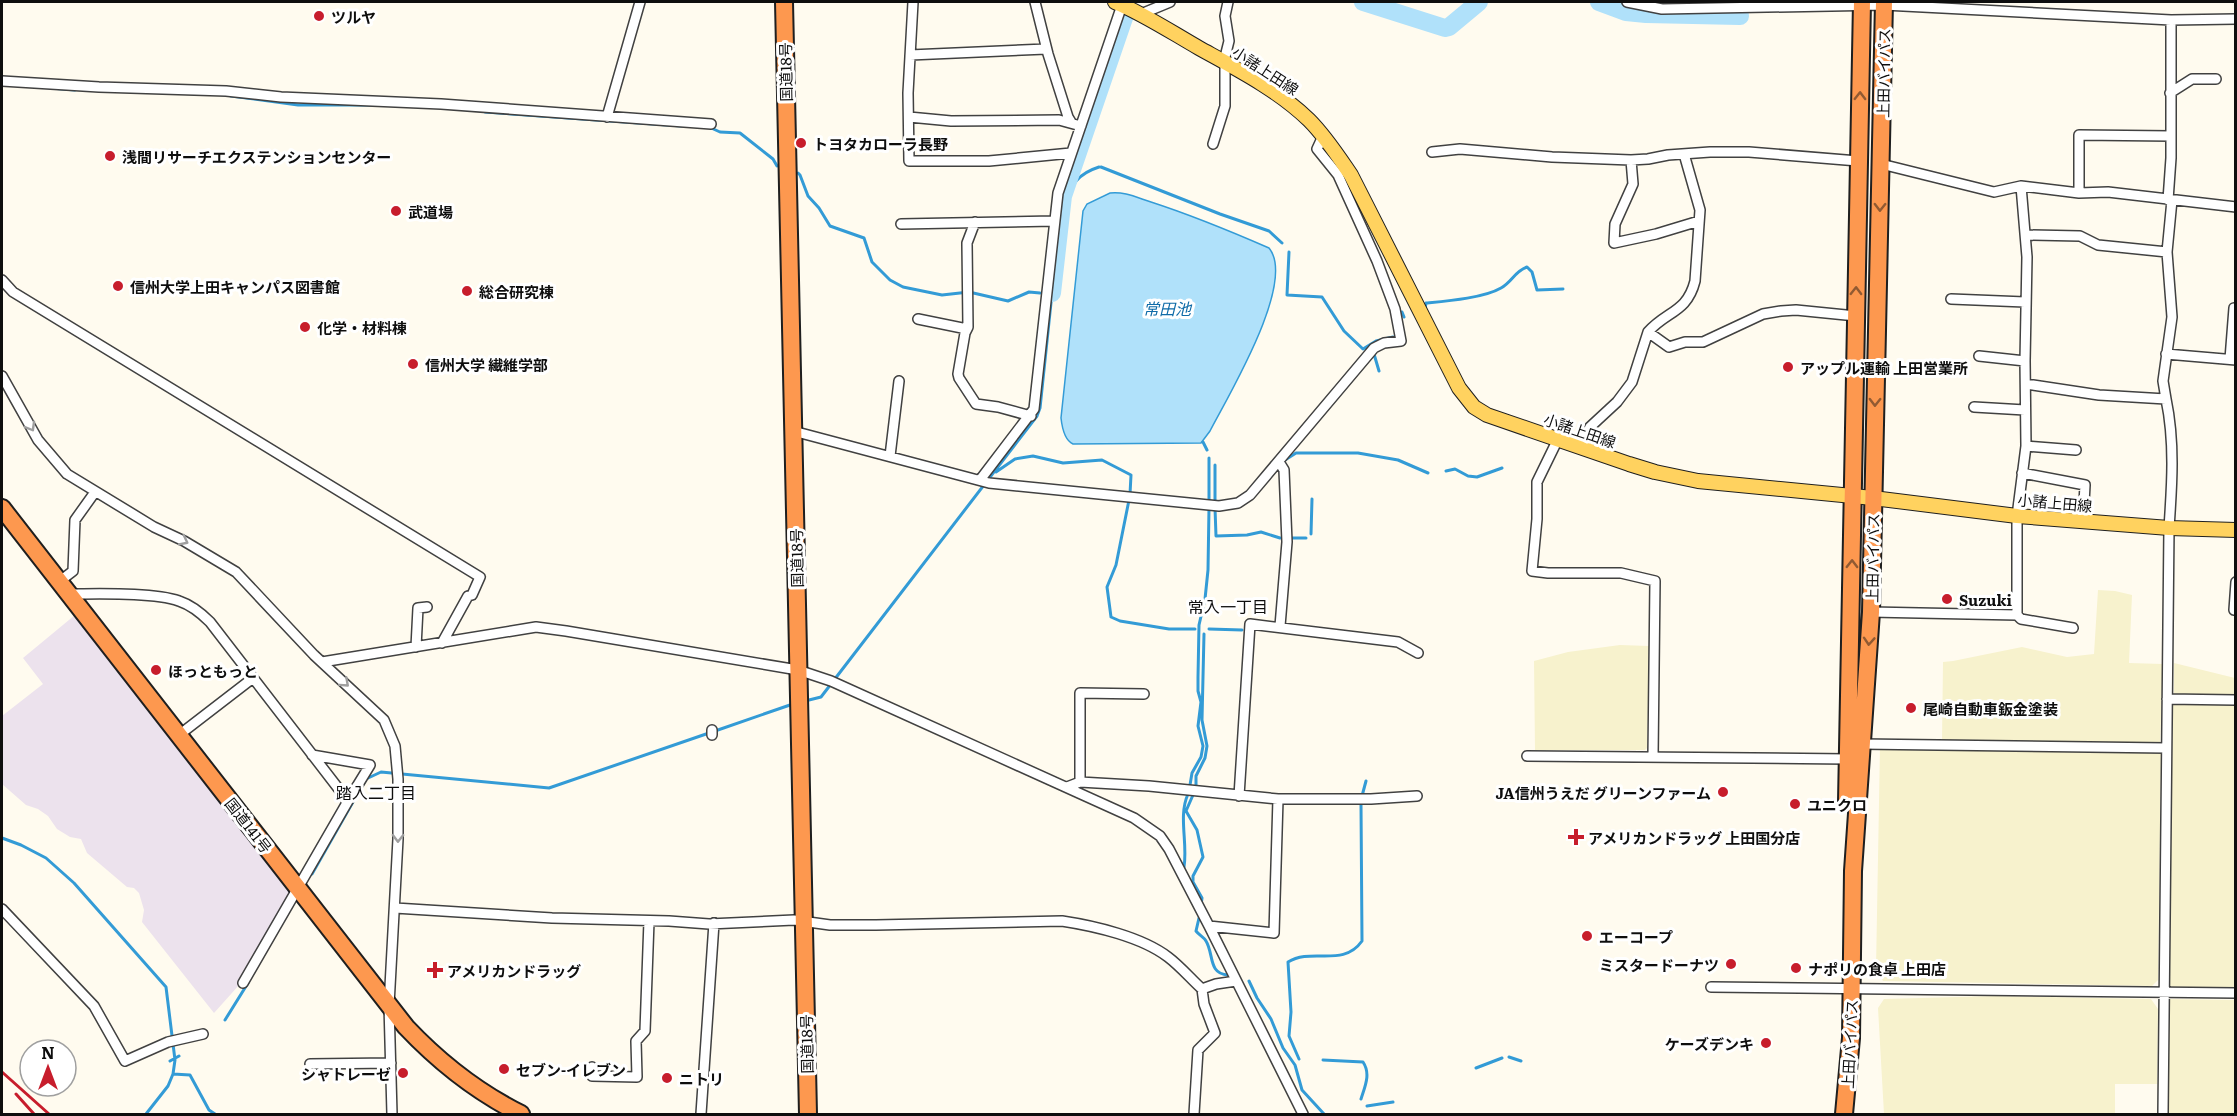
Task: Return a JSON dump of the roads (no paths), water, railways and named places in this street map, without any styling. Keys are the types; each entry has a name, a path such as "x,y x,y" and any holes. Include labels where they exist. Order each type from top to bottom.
{"highway":[{"name":"国道18号","path":"784,2 808,1114"},
{"name":"上田バイパス","path":"1848,988 1848,759 1862,3"},
{"name":"上田バイパス","path":"1843,1114 1853,871 1871,612 1884,3"},
{"name":"国道141号","path":"2,508 297,888 420,1042 477,1089 521,1114"}],"main road":[{"name":"小諸上田線","path":"1119,3 1264,86 1301,113 1323,136 1351,175 1464,396 1487,415 1629,464 1698,481 2082,522 2235,530"}],"street":[{"path":"607,117 640,2"},
{"path":"913,2 908,99 908,156 910,162 989,161 1071,153"},
{"path":"1035,2 1046,49 1068,117 1076,124"},
{"path":"1141,14 1170,2"},
{"path":"1213,144 1225,106 1225,63 1229,41 1226,20 1228,2"},
{"path":"1627,2 1662,9 1740,5 1884,3 2171,20 2235,19"},
{"path":"984,481 1031,416 1058,193 1071,153 1076,124 1119,3"},
{"path":"2163,1114 2169,528 2172,461 2170,421 2163,381 2172,317 2167,252 2170,200 2171,20"},
{"path":"910,55 1046,49"},
{"path":"2169,93 2192,79 2216,79"},
{"path":"2,81 441,104 677,124 711,124"},
{"path":"909,117 951,121 1059,120 1076,124"},
{"path":"2079,193 2079,135 2171,136"},
{"path":"793,431 984,481 1219,506 1236,504 1245,499 1279,462 1374,348 1384,343 1401,341 1395,309 1377,261 1338,175 1317,149 1323,136"},
{"path":"1432,152 1460,149 1552,157 1631,160 1684,154 1749,152 1858,161"},
{"path":"1580,447 1590,428 1627,391 1648,332 1662,319 1686,303 1693,292 1700,210 1684,154"},
{"path":"1631,160 1633,184 1616,224 1614,243 1700,221"},
{"path":"1881,164 1994,192 2021,186 2079,193 2108,192 2235,207"},
{"path":"2017,615 2017,516 2026,446 2026,235 2021,186"},
{"path":"901,224 1054,221"},
{"path":"975,222 967,243 967,329 958,374 975,403 1031,416"},
{"path":"2026,235 2080,236 2098,245 2167,252"},
{"path":"2,280 13,292 480,577 472,596 468,596 442,643"},
{"path":"1951,299 2025,302"},
{"path":"2166,354 2233,359 2235,308"},
{"path":"1648,332 1669,347 1685,342 1703,342 1763,314 1781,311 1796,310 1856,316"},
{"path":"918,319 967,329"},
{"path":"1979,356 2025,361"},
{"path":"2,377 47,453 67,474 154,527 184,541 236,572 322,662 384,720 395,746 398,779 395,908 389,1005 392,1114"},
{"path":"890,456 898,381"},
{"path":"2026,384 2099,395 2166,399"},
{"path":"1974,407 2025,410"},
{"path":"1558,439 1537,482 1537,519 1532,571 1621,573 1655,581 1653,756"},
{"path":"2026,446 2076,450"},
{"path":"1279,462 1284,470 1287,542 1280,626"},
{"path":"2022,473 2085,485 2082,522"},
{"path":"95,492 75,520 73,571 65,588 181,601 196,610 210,622 348,801"},
{"path":"2235,582 2235,610"},
{"path":"416,647 418,608 428,607"},
{"path":"1871,612 2017,615 2021,619 2073,628"},
{"path":"1239,796 1250,624 1398,642 1418,653"},
{"path":"322,662 543,627 798,670 833,682 1067,787 1134,818 1160,836 1209,926 1303,1114"},
{"path":"179,735 253,678"},
{"path":"1080,782 1080,693 1144,694"},
{"path":"2168,699 2235,700"},
{"path":"1861,744 2166,748"},
{"path":"243,983 370,765 312,755"},
{"path":"1527,756 1848,759"},
{"path":"1067,787 1080,782 1149,786 1278,799 1371,799 1417,796"},
{"path":"1209,926 1274,933 1278,799"},
{"path":"395,908 552,918 714,923 804,921 830,925 876,925 1062,921 1084,925 1131,938 1167,956 1202,989 1204,1004 1215,1033 1198,1050 1194,1114"},
{"path":"2,909 94,1006 125,1061 172,1041 203,1034"},
{"path":"592,1067 592,1076 637,1077 636,1041 645,1031 649,921"},
{"path":"701,1114 714,923"},
{"path":"1202,989 1236,981"},
{"path":"1711,987 2235,993"},
{"path":"310,1064 391,1063"}],"water":[{"name":"常田池","path":"1110,193 1136,197 1196,218 1269,248 1275,264 1274,286 1257,339 1210,431 1201,443 1073,444 1067,440 1064,433 1061,418 1083,211 1087,204"}],"waterway":[{"path":"1363,2 1445,28 1479,2"},
{"path":"1599,2 1626,12 1646,14 1740,16"},
{"path":"1052,293 1063,196 1126,12"},
{"path":"51,88 75,90"},
{"path":"231,96 298,105 371,105"},
{"path":"485,112 682,126"},
{"path":"709,127 720,132 740,133 773,159 777,166"},
{"path":"1061,209 1074,183 1084,174 1099,167"},
{"path":"1101,167 1269,231 1282,243"},
{"path":"798,173 808,196 830,226 864,238 872,262 890,280 903,287 942,295 969,292 1008,301 1029,292 1040,293"},
{"path":"1289,252 1287,295 1322,297 1344,331 1363,349 1376,341 1393,337"},
{"path":"1425,309 1426,303 1465,298 1494,291 1505,286 1519,271 1527,267 1532,272 1537,290 1563,289"},
{"path":"809,700 821,697 1037,416 1040,408 1052,293"},
{"path":"1402,312 1404,317"},
{"path":"1374,354 1379,371"},
{"path":"1203,442 1207,450"},
{"path":"1285,460 1296,453 1358,453 1398,460 1428,473"},
{"path":"996,472 1015,459 1033,456 1063,463 1102,460 1131,475 1130,494"},
{"path":"1209,458 1209,502"},
{"path":"1215,465 1215,503"},
{"path":"1446,471 1455,469 1468,476 1477,477 1502,468"},
{"path":"1311,534 1312,499"},
{"path":"1129,500 1116,565 1107,587 1111,617 1120,621 1169,629 1195,629"},
{"path":"1190,785 1192,773 1201,757 1203,746 1198,726 1201,702 1198,691 1199,625 1208,570 1209,508"},
{"path":"1215,508 1216,536 1261,532 1280,538"},
{"path":"1291,538 1306,538"},
{"path":"1209,629 1242,630"},
{"path":"1196,785 1196,776 1205,758 1207,746 1202,720 1204,634"},
{"path":"715,731 790,705"},
{"path":"312,874 366,779 381,772 549,788 709,733"},
{"path":"1362,796 1366,781"},
{"path":"1184,867 1183,820 1188,794"},
{"path":"1193,795 1186,811 1197,830 1203,857 1193,876 1193,882 1202,898 1201,905"},
{"path":"1299,1059 1289,1036 1291,1012 1288,962 1307,956 1346,954 1362,941 1361,805"},
{"path":"2,838 46,858 74,883 166,987 175,1060 173,1074 168,1086 146,1114"},
{"path":"1199,918 1196,931 1206,941 1214,967 1222,974 1228,975"},
{"path":"1249,981 1271,1019 1283,1048 1295,1065 1302,1090 1324,1114"},
{"path":"225,1020 248,983"},
{"path":"170,1061 179,1056"},
{"path":"1509,1057 1521,1061"},
{"path":"1476,1068 1502,1058"},
{"path":"1323,1060 1363,1062 1367,1076 1361,1099"},
{"path":"173,1074 190,1075 209,1110 215,1114"},
{"path":"1367,1106 1393,1102"}],"railway":[{"path":"2,1072 49,1114"},
{"path":"16,1094 34,1114"}],"place":[{"name":"ツルヤ","path":"319,16"},
{"name":"トヨタカローラ長野","path":"801,143"},
{"name":"浅間リサーチエクステンションセンター","path":"110,156"},
{"name":"武道場","path":"396,211"},
{"name":"信州大学上田キャンパス図書館","path":"118,286"},
{"name":"総合研究棟","path":"467,291"},
{"name":"化学・材料棟","path":"305,327"},
{"name":"信州大学 繊維学部","path":"413,364"},
{"name":"アップル運輸 上田営業所","path":"1788,367"},
{"name":"Suzuki","path":"1947,599"},
{"name":"ほっともっと","path":"156,670"},
{"name":"尾崎自動車鈑金塗装","path":"1911,708"},
{"name":"JA信州うえだ グリーンファーム","path":"1723,792"},
{"name":"ユニクロ","path":"1795,804"},
{"name":"アメリカンドラッグ 上田国分店","path":"1576,837"},
{"name":"エーコープ","path":"1587,936"},
{"name":"ミスタードーナツ","path":"1731,964"},
{"name":"ナポリの食卓 上田店","path":"1796,968"},
{"name":"アメリカンドラッグ","path":"435,970"},
{"name":"ケーズデンキ","path":"1766,1043"},
{"name":"セブン-イレブン","path":"504,1069"},
{"name":"シャトレーゼ","path":"403,1073"},
{"name":"ニトリ","path":"667,1078"}],"district":[{"name":"常入一丁目","path":"1228,606"},
{"name":"踏入二丁目","path":"376,792"}]}
